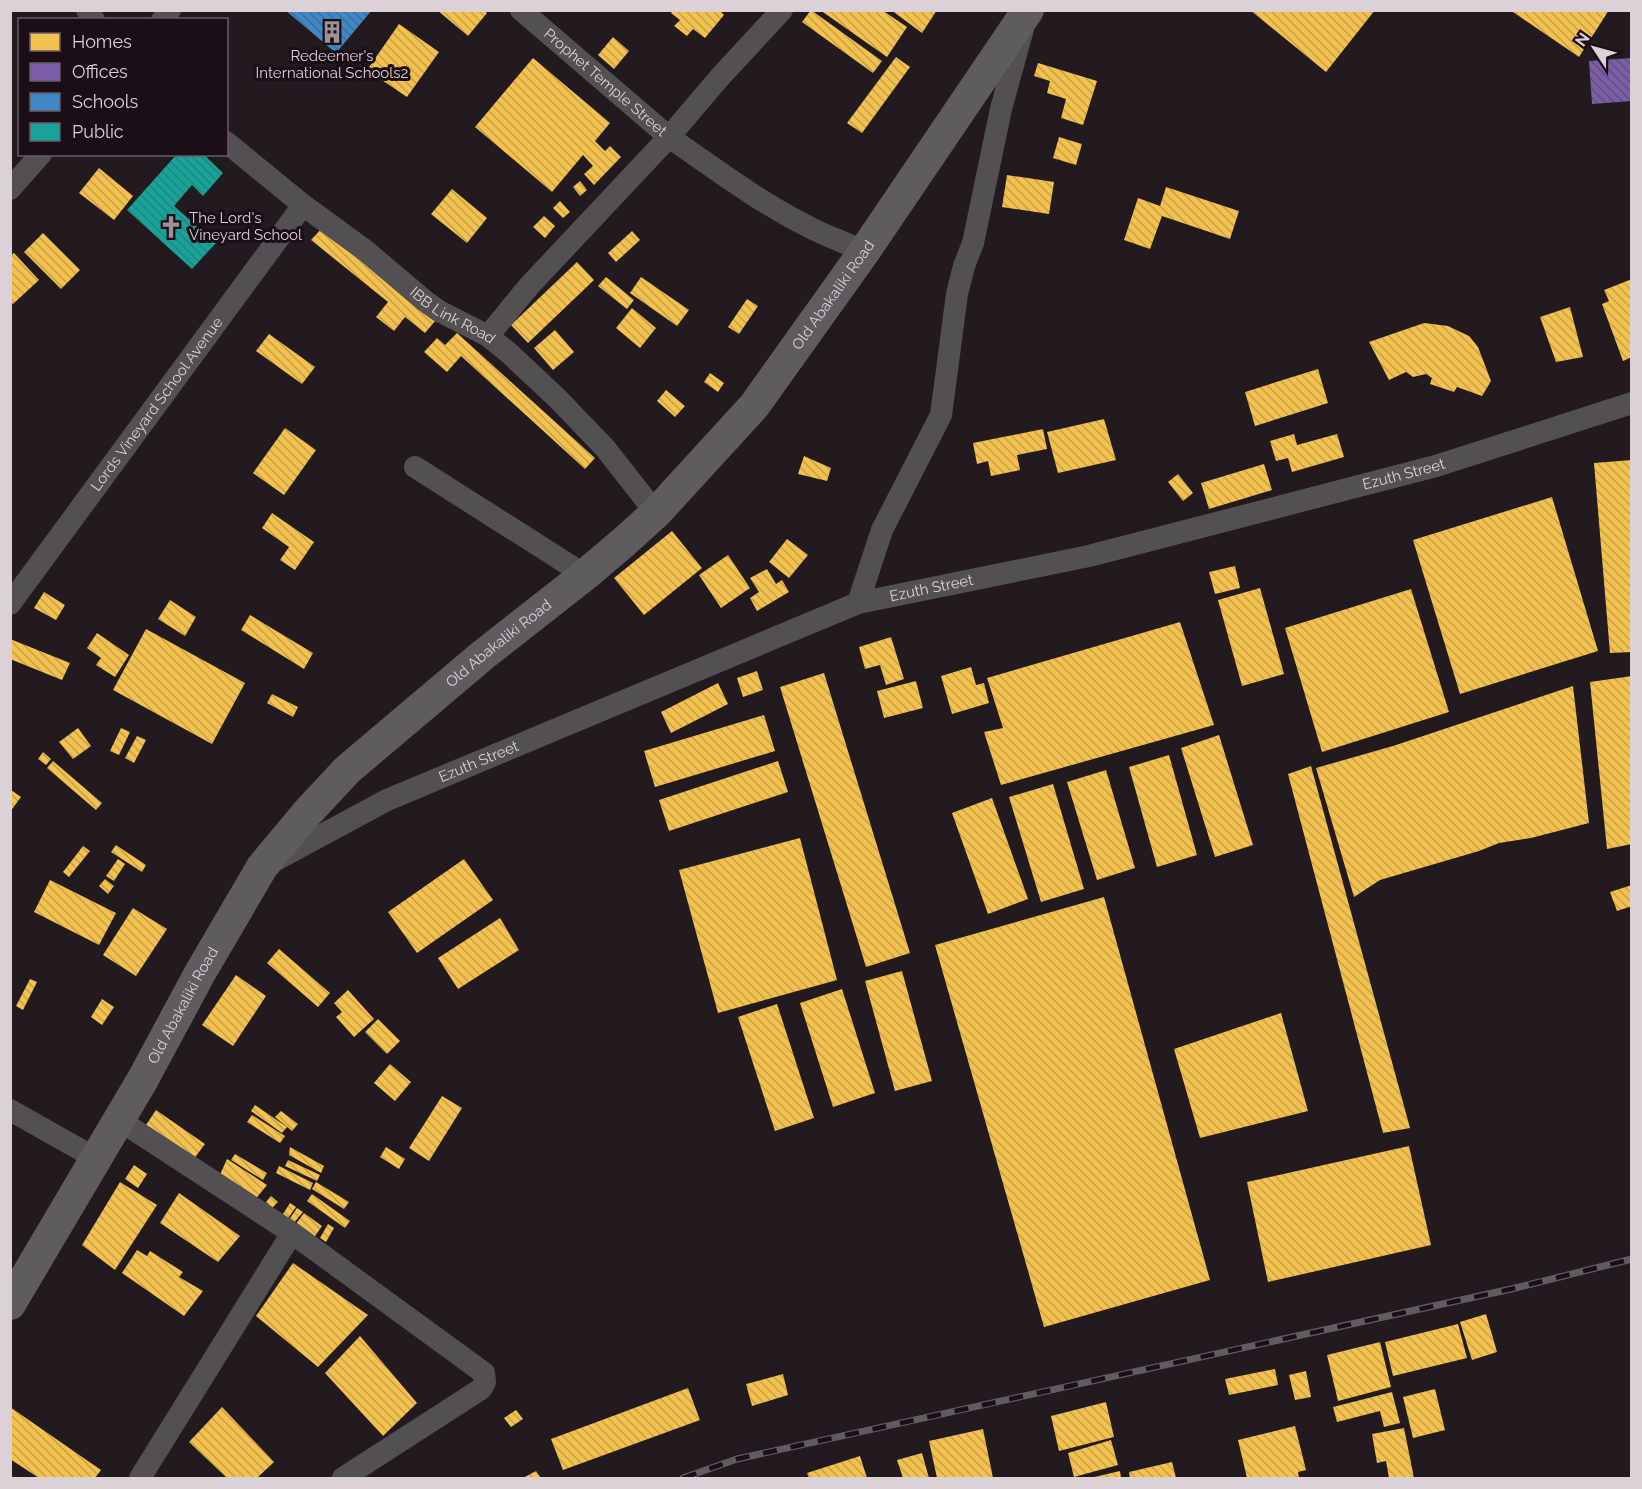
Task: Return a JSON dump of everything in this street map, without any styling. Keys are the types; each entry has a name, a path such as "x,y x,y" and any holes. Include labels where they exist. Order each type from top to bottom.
{"main road":[{"name":"Old Abakaliki Road","path":"10,1304 97,1159 200,972 262,867 347,770 483,655 585,575 656,513 754,406 864,252 1028,11"}],"street":[{"name":"Prophet Temple Street","path":"521,10 669,137 782,10"},
{"path":"858,603 882,530 941,415 957,294 964,266 974,243 1001,109 1028,11"},
{"path":"488,336 537,277 669,137 779,211 864,252"},
{"name":"IBB Link Road","path":"228,144 440,311 488,336 509,353 605,448 656,513"},
{"path":"10,189 39,156"},
{"name":"Lords Vineyard School Avenue","path":"10,604 303,205"},
{"name":"Ezuth Street","path":"262,867 387,800 858,603 1089,556 1436,466 1632,403"},
{"path":"415,466 585,575"},
{"path":"10,1110 97,1159"},
{"path":"119,1120 292,1233 484,1373 485,1382 481,1389 343,1479"},
{"path":"140,1479 292,1233"}],"building: Homes":[{"path":"437,10 483,10 487,13 468,36"},
{"path":"673,10 719,10 724,15 705,38 693,29 687,36 674,26 680,20 671,13"},
{"path":"811,10 882,61 873,73 802,22"},
{"path":"820,10 882,10 907,27 887,57"},
{"path":"891,10 937,10 922,33"},
{"path":"1250,10 1375,10 1326,72"},
{"path":"1510,10 1609,10 1579,57"},
{"path":"399,24 439,52 407,97 367,70"},
{"path":"613,37 629,51 614,69 598,55"},
{"path":"896,57 910,67 862,133 847,123"},
{"path":"533,58 610,123 595,141 605,151 610,146 621,157 594,185 584,174 593,166 583,155 552,192 475,127"},
{"path":"1038,63 1097,81 1083,125 1061,118 1066,99 1047,93 1050,81 1034,76"},
{"path":"1059,137 1082,144 1076,165 1053,158"},
{"path":"99,168 133,196 114,220 79,193"},
{"path":"1007,175 1054,182 1049,214 1002,207"},
{"path":"580,181 587,190 580,196 573,187"},
{"path":"1166,187 1239,211 1230,239 1162,216 1150,249 1124,240 1138,198 1160,206"},
{"path":"452,189 487,218 467,243 431,214"},
{"path":"560,201 570,212 563,218 553,208"},
{"path":"544,216 555,226 545,238 533,227"},
{"path":"322,228 436,320 425,333 405,317 394,331 376,317 388,302 311,240"},
{"path":"632,231 640,240 616,262 608,253"},
{"path":"43,233 80,270 61,289 24,252"},
{"path":"14,253 39,280 13,304 10,301 10,256"},
{"path":"577,262 594,280 528,343 511,325"},
{"path":"606,277 634,300 627,309 598,286"},
{"path":"641,277 689,310 677,326 630,293"},
{"path":"1632,279 1632,357 1623,361 1602,304 1609,301 1604,290"},
{"path":"747,299 758,306 739,334 728,327"},
{"path":"1570,307 1583,357 1556,362 1540,317"},
{"path":"632,308 656,328 640,348 616,328"},
{"path":"1424,323 1448,326 1469,336 1478,347 1491,381 1482,396 1457,387 1454,392 1430,384 1432,378 1426,374 1413,377 1406,372 1389,380 1369,342"},
{"path":"555,330 574,352 553,370 534,348"},
{"path":"457,333 595,458 585,469 461,356 447,372 424,352 437,338 445,345"},
{"path":"269,334 315,367 302,384 256,351"},
{"path":"1318,369 1328,403 1255,426 1245,392"},
{"path":"710,373 724,383 718,392 704,382"},
{"path":"666,390 685,406 675,417 657,401"},
{"path":"1104,419 1116,460 1058,473 1047,432"},
{"path":"285,428 316,450 284,495 253,473"},
{"path":"1043,429 1047,449 1017,455 1020,470 991,476 988,461 977,464 973,443"},
{"path":"1294,434 1297,445 1337,434 1344,457 1292,472 1288,458 1276,461 1270,441"},
{"path":"804,456 831,468 827,481 798,474"},
{"path":"1632,460 1632,652 1610,653 1594,463"},
{"path":"1264,464 1272,490 1209,509 1201,483"},
{"path":"1178,474 1193,493 1183,501 1168,482"},
{"path":"1552,497 1598,651 1460,694 1413,540"},
{"path":"272,513 314,542 295,570 280,560 289,547 262,528"},
{"path":"672,531 702,568 644,615 614,578"},
{"path":"787,539 808,555 789,578 769,562"},
{"path":"728,555 750,588 721,608 699,575"},
{"path":"1235,566 1240,588 1215,594 1209,572"},
{"path":"767,569 776,584 782,580 789,592 757,611 750,598 759,592 750,578"},
{"path":"1260,588 1284,674 1242,686 1218,600"},
{"path":"1411,589 1449,712 1322,752 1285,628"},
{"path":"44,592 65,605 56,620 34,608"},
{"path":"170,600 196,617 185,636 158,619"},
{"path":"250,615 313,653 304,669 241,630"},
{"path":"1180,622 1214,725 1001,785 984,732 1003,728 987,678"},
{"path":"146,629 245,683 212,744 113,690"},
{"path":"97,633 129,655 115,677 96,665 101,658 87,648"},
{"path":"891,637 904,679 886,685 880,665 865,669 859,647"},
{"path":"10,639 70,663 62,680 10,659"},
{"path":"971,667 976,685 984,683 989,703 952,714 941,676"},
{"path":"757,671 763,690 743,697 737,678"},
{"path":"824,673 910,953 866,967 780,687"},
{"path":"1632,676 1632,844 1607,849 1590,682"},
{"path":"916,681 923,708 884,718 877,691"},
{"path":"718,683 728,704 671,733 661,712"},
{"path":"1573,686 1589,823 1531,838 1499,843 1380,880 1354,897 1316,768 1393,746"},
{"path":"272,694 298,707 293,717 267,703"},
{"path":"764,715 775,751 655,787 644,751"},
{"path":"78,728 91,746 73,759 59,742"},
{"path":"121,728 130,732 119,755 110,751"},
{"path":"1219,735 1253,845 1215,857 1181,748"},
{"path":"137,736 146,740 134,763 125,758"},
{"path":"43,752 51,759 46,765 38,759"},
{"path":"1169,755 1197,855 1157,867 1129,767"},
{"path":"53,761 102,803 96,810 47,768"},
{"path":"778,761 788,792 669,831 659,800"},
{"path":"1311,766 1410,1128 1383,1133 1288,774"},
{"path":"1106,770 1135,868 1097,880 1067,782"},
{"path":"1053,784 1084,889 1041,902 1009,797"},
{"path":"11,790 21,797 10,812 10,792"},
{"path":"992,798 1028,899 988,914 952,813"},
{"path":"800,838 837,980 718,1013 679,870"},
{"path":"116,845 146,865 142,872 111,852"},
{"path":"83,846 90,851 69,877 63,872"},
{"path":"118,859 125,864 114,881 106,876"},
{"path":"464,859 493,900 417,953 388,912"},
{"path":"105,879 114,886 108,894 99,886"},
{"path":"50,880 116,913 99,945 34,912"},
{"path":"1632,885 1632,906 1617,911 1610,892"},
{"path":"1104,897 1210,1280 1044,1327 935,945"},
{"path":"133,908 167,929 136,976 103,955"},
{"path":"500,918 519,950 458,989 438,958"},
{"path":"279,949 330,993 318,1007 267,963"},
{"path":"902,971 932,1081 895,1091 865,981"},
{"path":"236,975 266,996 233,1046 202,1025"},
{"path":"30,979 37,982 23,1010 16,1006"},
{"path":"842,989 875,1093 833,1107 800,1003"},
{"path":"348,990 374,1019 354,1037 336,1017 342,1012 334,1003"},
{"path":"102,999 114,1007 102,1025 91,1017"},
{"path":"777,1004 814,1118 775,1131 738,1017"},
{"path":"1281,1013 1308,1111 1200,1138 1174,1049"},
{"path":"378,1019 400,1041 387,1054 365,1032"},
{"path":"390,1064 411,1082 395,1101 374,1083"},
{"path":"442,1096 462,1108 429,1161 409,1148"},
{"path":"255,1105 287,1127 282,1133 251,1111"},
{"path":"156,1110 205,1144 193,1160 144,1128"},
{"path":"281,1111 298,1124 292,1131 275,1117"},
{"path":"252,1115 285,1136 280,1143 247,1122"},
{"path":"1409,1146 1431,1245 1268,1282 1247,1182"},
{"path":"290,1147 324,1166 321,1173 289,1155"},
{"path":"386,1147 405,1159 399,1169 380,1157"},
{"path":"235,1154 267,1173 263,1180 231,1160"},
{"path":"227,1159 267,1185 254,1201 218,1179"},
{"path":"288,1160 320,1175 317,1181 285,1166"},
{"path":"134,1165 147,1174 138,1188 125,1179"},
{"path":"279,1166 313,1183 310,1190 276,1173"},
{"path":"120,1182 157,1205 115,1270 82,1245"},
{"path":"316,1182 349,1202 344,1209 312,1189"},
{"path":"179,1193 240,1236 218,1262 160,1223"},
{"path":"312,1194 350,1221 345,1228 307,1201"},
{"path":"271,1196 278,1202 272,1208 266,1202"},
{"path":"290,1203 296,1207 286,1221 281,1217"},
{"path":"297,1208 303,1212 293,1224 288,1221"},
{"path":"304,1213 322,1226 313,1239 295,1225"},
{"path":"328,1224 334,1228 326,1242 320,1238"},
{"path":"137,1250 147,1256 150,1251 183,1272 179,1277 203,1291 184,1316 122,1273"},
{"path":"293,1263 368,1315 318,1367 256,1316"},
{"path":"1486,1314 1497,1352 1472,1360 1460,1322"},
{"path":"1458,1324 1467,1358 1393,1376 1385,1342"},
{"path":"360,1336 417,1403 383,1436 325,1373"},
{"path":"1380,1342 1391,1387 1338,1401 1327,1355"},
{"path":"1275,1369 1278,1385 1229,1395 1225,1379"},
{"path":"1306,1371 1311,1397 1295,1400 1289,1375"},
{"path":"783,1374 788,1395 752,1406 746,1384"},
{"path":"688,1388 700,1420 563,1470 551,1439"},
{"path":"1435,1389 1445,1430 1413,1438 1403,1397"},
{"path":"1392,1392 1400,1423 1384,1427 1380,1411 1337,1422 1333,1407"},
{"path":"1106,1402 1114,1437 1059,1451 1051,1416"},
{"path":"10,1407 101,1470 95,1478 39,1478 10,1459"},
{"path":"222,1407 274,1462 257,1478 227,1478 189,1442"},
{"path":"516,1410 523,1419 511,1427 504,1418"},
{"path":"1295,1426 1306,1470 1298,1472 1299,1478 1247,1478 1238,1440"},
{"path":"1404,1428 1414,1478 1389,1478 1386,1461 1377,1463 1372,1434"},
{"path":"983,1429 993,1478 937,1478 929,1441"},
{"path":"1111,1440 1118,1465 1074,1477 1068,1453"},
{"path":"922,1453 929,1478 903,1478 897,1460"},
{"path":"860,1456 867,1478 809,1478 807,1473"},
{"path":"1172,1462 1176,1478 1130,1478 1129,1472"},
{"path":"536,1471 541,1478 523,1478"},
{"path":"1120,1471 1121,1478 1090,1478"}],"building: Offices":[{"path":"1632,58 1632,101 1592,104 1589,61"}],"building: Schools":[{"name":"Redeemer's International Schools2","path":"285,10 372,10 336,53"}],"building: Public":[{"name":"The Lord's Vineyard School","path":"175,156 205,156 223,173 203,196 192,185 174,206 216,243 192,269 127,210"}],"railway":[{"path":"683,1478 737,1459 1511,1289 1632,1259"}],"place":[{"name":"Redeemer's International Schools2","path":"332,32"},
{"name":"The Lord's Vineyard School","path":"171,227"}]}
